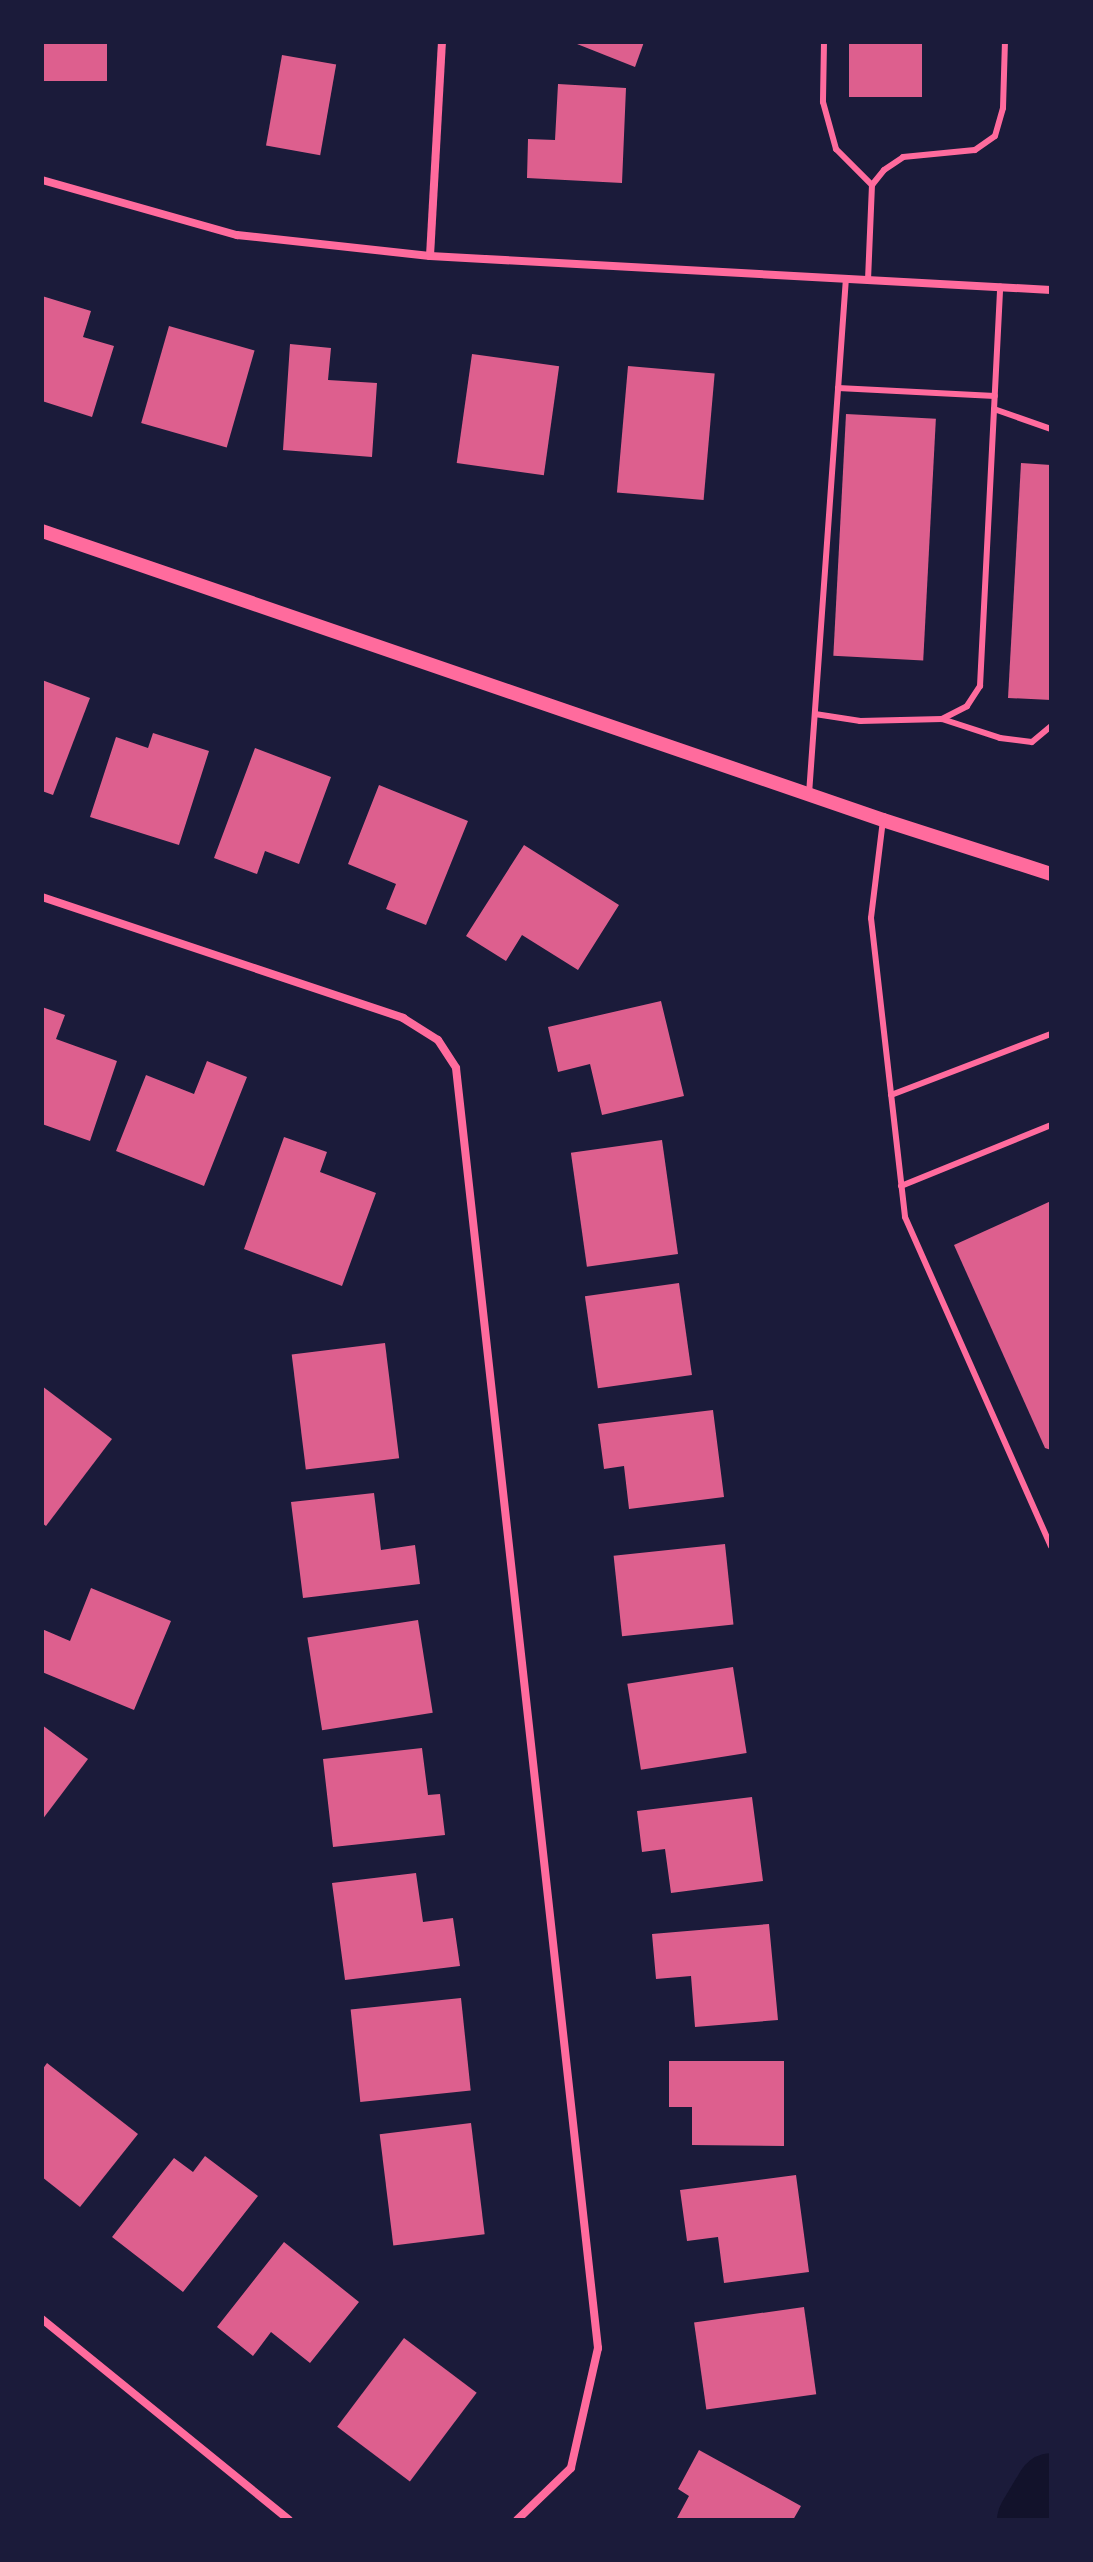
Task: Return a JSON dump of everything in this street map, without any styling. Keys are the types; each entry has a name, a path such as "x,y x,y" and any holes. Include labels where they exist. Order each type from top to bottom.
{"street":[{"path":"430,256 442,42"},
{"path":"42,180 237,235 430,256 1051,290"},
{"path":"42,531 808,795 1051,874"},
{"path":"42,897 403,1018 438,1040 456,1068 598,2348 571,2468 517,2520"},
{"path":"42,2319 289,2520"}],"lane":[{"path":"824,42 823,102 836,149 872,185"},
{"path":"868,280 872,185 884,170 903,157 975,150 995,136 1003,108 1005,42"},
{"path":"808,795 846,278"},
{"path":"942,719 967,706 980,686 1000,287"},
{"path":"838,388 995,396"},
{"path":"994,409 1051,429"},
{"path":"815,714 860,721 942,719 1000,738 1032,742 1051,726"},
{"path":"883,820 871,918 905,1217 1051,1546"},
{"path":"891,1095 1051,1034"},
{"path":"901,1186 1051,1125"}],"building":[{"path":"42,42 107,42 107,81 42,81"},
{"path":"572,42 644,42 635,67"},
{"path":"849,42 922,42 922,97 849,97"},
{"path":"282,55 336,65 320,155 266,146"},
{"path":"558,84 626,88 622,183 527,178 528,139 555,140"},
{"path":"42,296 91,311 83,337 114,346 92,417 42,401"},
{"path":"169,326 255,351 227,448 141,423"},
{"path":"290,344 331,348 328,380 377,383 372,457 283,450"},
{"path":"472,354 559,366 544,475 457,463"},
{"path":"628,366 715,374 704,500 617,493"},
{"path":"846,414 936,419 923,660 833,656"},
{"path":"1021,463 1051,465 1051,700 1008,698"},
{"path":"42,680 90,698 53,795 42,791"},
{"path":"153,733 209,751 179,845 90,817 116,737 148,748"},
{"path":"255,748 331,777 299,864 265,851 257,874 214,858"},
{"path":"379,785 468,821 426,925 386,909 396,884 348,864"},
{"path":"524,845 619,905 578,970 522,935 506,961 466,936"},
{"path":"661,1001 684,1096 602,1115 590,1064 558,1072 548,1027"},
{"path":"42,1007 65,1015 56,1039 117,1061 90,1141 42,1124"},
{"path":"207,1061 247,1077 204,1186 116,1151 146,1075 194,1094"},
{"path":"284,1137 327,1152 320,1172 376,1193 342,1286 244,1249"},
{"path":"662,1140 678,1254 587,1267 571,1153"},
{"path":"1051,1201 1051,1450 1045,1448 954,1245"},
{"path":"679,1283 692,1375 598,1388 585,1296"},
{"path":"385,1343 399,1458 306,1470 292,1354"},
{"path":"42,1386 112,1439 46,1526 42,1523"},
{"path":"713,1410 724,1497 629,1509 624,1466 604,1469 598,1424"},
{"path":"374,1493 381,1550 415,1545 420,1584 303,1598 291,1502"},
{"path":"725,1544 733,1625 622,1636 614,1556"},
{"path":"91,1588 171,1621 134,1710 42,1672 42,1629 70,1641"},
{"path":"418,1620 433,1713 322,1730 307,1638"},
{"path":"733,1667 747,1753 641,1770 627,1684"},
{"path":"42,1725 88,1759 42,1820"},
{"path":"422,1748 428,1795 440,1794 445,1835 333,1847 323,1759"},
{"path":"752,1797 763,1881 671,1893 665,1849 642,1852 637,1811"},
{"path":"416,1873 423,1922 453,1918 460,1966 345,1980 332,1883"},
{"path":"769,1924 778,2020 695,2027 691,1976 656,1979 652,1934"},
{"path":"461,1998 471,2090 360,2102 351,2010"},
{"path":"669,2061 784,2061 784,2146 692,2145 692,2107 669,2107"},
{"path":"47,2063 138,2134 80,2207 42,2177 42,2070"},
{"path":"471,2123 485,2234 393,2245 380,2134"},
{"path":"205,2156 258,2196 183,2292 112,2237 174,2158 193,2172"},
{"path":"796,2175 809,2272 724,2283 718,2237 687,2241 680,2190"},
{"path":"284,2242 359,2302 310,2363 271,2332 253,2356 217,2327"},
{"path":"804,2307 816,2394 706,2410 694,2322"},
{"path":"404,2338 477,2393 410,2481 337,2427"},
{"path":"699,2450 801,2506 793,2520 676,2520 689,2496 678,2489"}],"waterway":[{"path":"1032,2520 1051,2488"}]}
